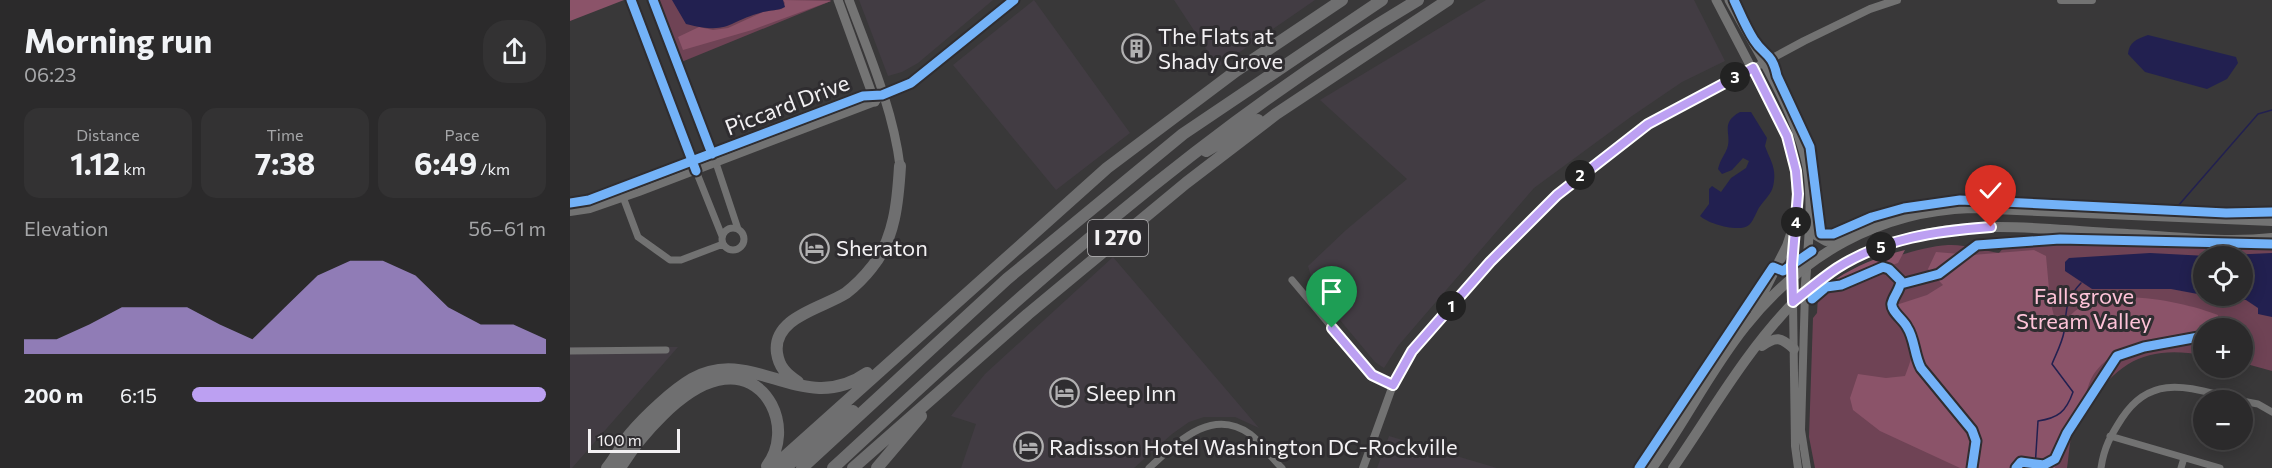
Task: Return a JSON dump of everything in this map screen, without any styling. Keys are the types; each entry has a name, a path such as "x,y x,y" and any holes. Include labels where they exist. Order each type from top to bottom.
{"highway":[{"name":"I 270","path":"772,468 990,270 1107,168 1236,71 1342,0"},
{"name":"I 270","path":"802,468 1007,279 1183,134 1382,0"},
{"name":"I 270","path":"832,468 1016,299 1159,179 1246,112 1368,29 1418,0"},
{"name":"I 270","path":"853,468 958,375 1186,183 1276,114 1448,0"},
{"path":"1159,179 1331,76"},
{"path":"806,387 782,369 776,349 779,340 788,324 846,293 873,266 890,233 898,201 900,166"},
{"path":"611,468 630,434 690,380 705,373 731,369 806,387 836,389 853,383 867,374 968,284 990,270"},
{"path":"785,468 931,349"},
{"path":"877,468 958,375"},
{"path":"611,468 654,424 701,386 719,379 741,382 756,388 767,397 775,411 779,436 774,454 765,468"}],"main road":[{"path":"838,0 876,97 895,135 900,166"},
{"path":"849,0 876,97"},
{"path":"1716,0 1753,68 1787,136 1792,152 1798,194 1792,277 1793,302"},
{"path":"1729,0 1763,63 1799,140 1809,189 1805,292"},
{"path":"1808,224 1819,239 1826,241 1929,211 1971,208 2272,221"},
{"path":"1652,468 1744,327 1777,268 1797,216"},
{"path":"1744,327 1792,277 1831,250 1876,225"},
{"path":"1673,468 1743,366 1793,302 1838,267 1898,240 1944,231 1991,227 2219,238 2272,238"},
{"path":"1754,351 1773,338 1784,340 1794,349"}],"street":[{"path":"631,0 722,240 732,250 742,245 744,238 738,229 714,159 653,0"},
{"name":"Piccard Drive","path":"570,212 590,209 696,171 714,159 911,83 1014,0"},
{"path":"1364,468 1393,385 1412,351 1490,262 1550,201 1648,124 1846,20 1896,0"},
{"path":"2061,0 2092,0"},
{"name":"Piccard Drive","path":"570,203 589,200 693,161 714,159"},
{"path":"623,197 638,237 670,260 681,260 722,240 728,228 738,229"},
{"path":"1292,280 1372,375 1393,385"},
{"path":"1805,292 1801,430 1807,468"},
{"path":"1793,302 1795,446 1798,468"},
{"path":"570,351 666,350"},
{"path":"2101,468 2104,447 2129,407 2157,388 2177,387 2193,390"},
{"path":"2253,403 2272,412"},
{"path":"1149,468 1195,429 1226,425 1248,433 1282,468"},
{"path":"2110,436 2220,468"},
{"path":"2181,468 2184,458"}],"shaded area":[{"path":"672,0 783,0 785,7 766,11 720,28 711,28 686,24"},
{"path":"859,0 993,0 918,63 902,72 888,76"},
{"path":"1034,0 1130,133 1056,190 953,65"},
{"path":"1174,0 1315,0 1218,67"},
{"path":"1486,0 1694,0 1725,61 1682,82 1534,188 1398,346 1384,368 1375,362 1315,290 1308,266 1346,230 1407,179 1320,100"},
{"path":"2148,35 2236,57 2238,63 2227,79 2207,89 2145,72 2128,54 2134,42"},
{"path":"1740,112 1751,112 1767,138 1765,146 1773,166 1774,176 1771,191 1751,223 1744,227 1731,228 1700,216 1709,204 1709,189 1712,186 1721,192 1731,178 1746,168 1749,161 1743,158 1732,170 1722,174 1718,169 1728,145 1728,125 1733,116"},
{"path":"2150,253 2193,255 2193,293 2171,289 2092,289 2065,271 2065,262 2069,258"},
{"path":"2272,253 2272,317 2258,314 2258,308 2253,305 2253,254"},
{"path":"1113,257 1259,428 1235,417 1204,417 1189,422 1172,434 1134,468 961,468 976,424 951,416 985,374"},
{"path":"570,347 678,347 572,468 570,468"},
{"path":"1389,436 1497,468 1377,468"}],"green space":[{"path":"570,0 624,0 570,21"},
{"path":"656,0 830,0 831,1 679,63"},
{"path":"783,0 831,1 752,30 683,50 678,37 699,27 713,30 728,28 763,12 782,9 785,3"},
{"name":"Fallsgrove Stream Valley","path":"2014,236 2272,245 2272,371 2253,366 2253,318 2193,318 2193,354 2167,353 2138,359 2125,366 2101,389 2074,428 2067,468 1815,468 1809,437 1813,318 1817,313 1818,296 1846,278 1897,256 1932,247 1967,246 1999,253"},
{"path":"1905,250 1898,263 1830,287 1829,284 1856,268 1875,259"},
{"name":"Fallsgrove Stream Valley","path":"2034,250 2046,256 2050,300 2055,320 2065,323 2077,310 2094,302 2114,298 2160,300 2182,304 2218,315 2218,318 2193,318 2193,332 2152,340 2121,351 2096,371 2062,443 2055,468 1960,468 1880,431 1853,410 1850,398 1858,374 1886,378 1905,376 1912,354 1912,338 1906,324 1893,306 1927,295 1943,285 1928,269 1936,252 1972,255"}],"waterway":[{"path":"2178,206 2258,114 2272,110"},
{"path":"2035,468 2038,421 2060,413 2073,392 2052,364 2063,336 2069,301 2081,283"}],"cycle path":[{"path":"631,0 696,171"},
{"path":"653,0 712,154"},
{"path":"570,203 589,200 863,96 882,95 911,83 1014,0"},
{"path":"1734,0 1751,35 1773,62 1777,76 1810,147 1821,234"},
{"path":"1821,234 1833,234 1872,217 1904,208 1960,200 2226,213 2272,212"},
{"path":"1901,284 1939,274 1977,245 2060,239 2272,244"},
{"path":"1639,468 1773,267 1783,271 1812,251"},
{"path":"1812,299 1826,287 1841,285 1883,267 1889,269 1901,281 1892,303 1893,309 1910,332 1921,368 1972,430 1976,441 1972,468"},
{"path":"2016,468 2021,462 2044,465 2055,459 2067,433 2117,356 2144,347 2193,338"}],"place":[{"name":"The Flats at Shady Grove","path":"1137,49"},
{"name":"Sheraton","path":"815,248"},
{"name":"Sleep Inn","path":"1065,393"},
{"name":"Radisson Hotel Washington DC-Rockville","path":"1028,447"}],"route":[{"path":"1332,328 1372,375 1393,385 1412,351 1536,213 1596,163 1648,124 1753,68 1787,136 1796,171 1798,194 1792,265 1793,302 1838,267 1898,240 1944,231 1991,227"}]}
